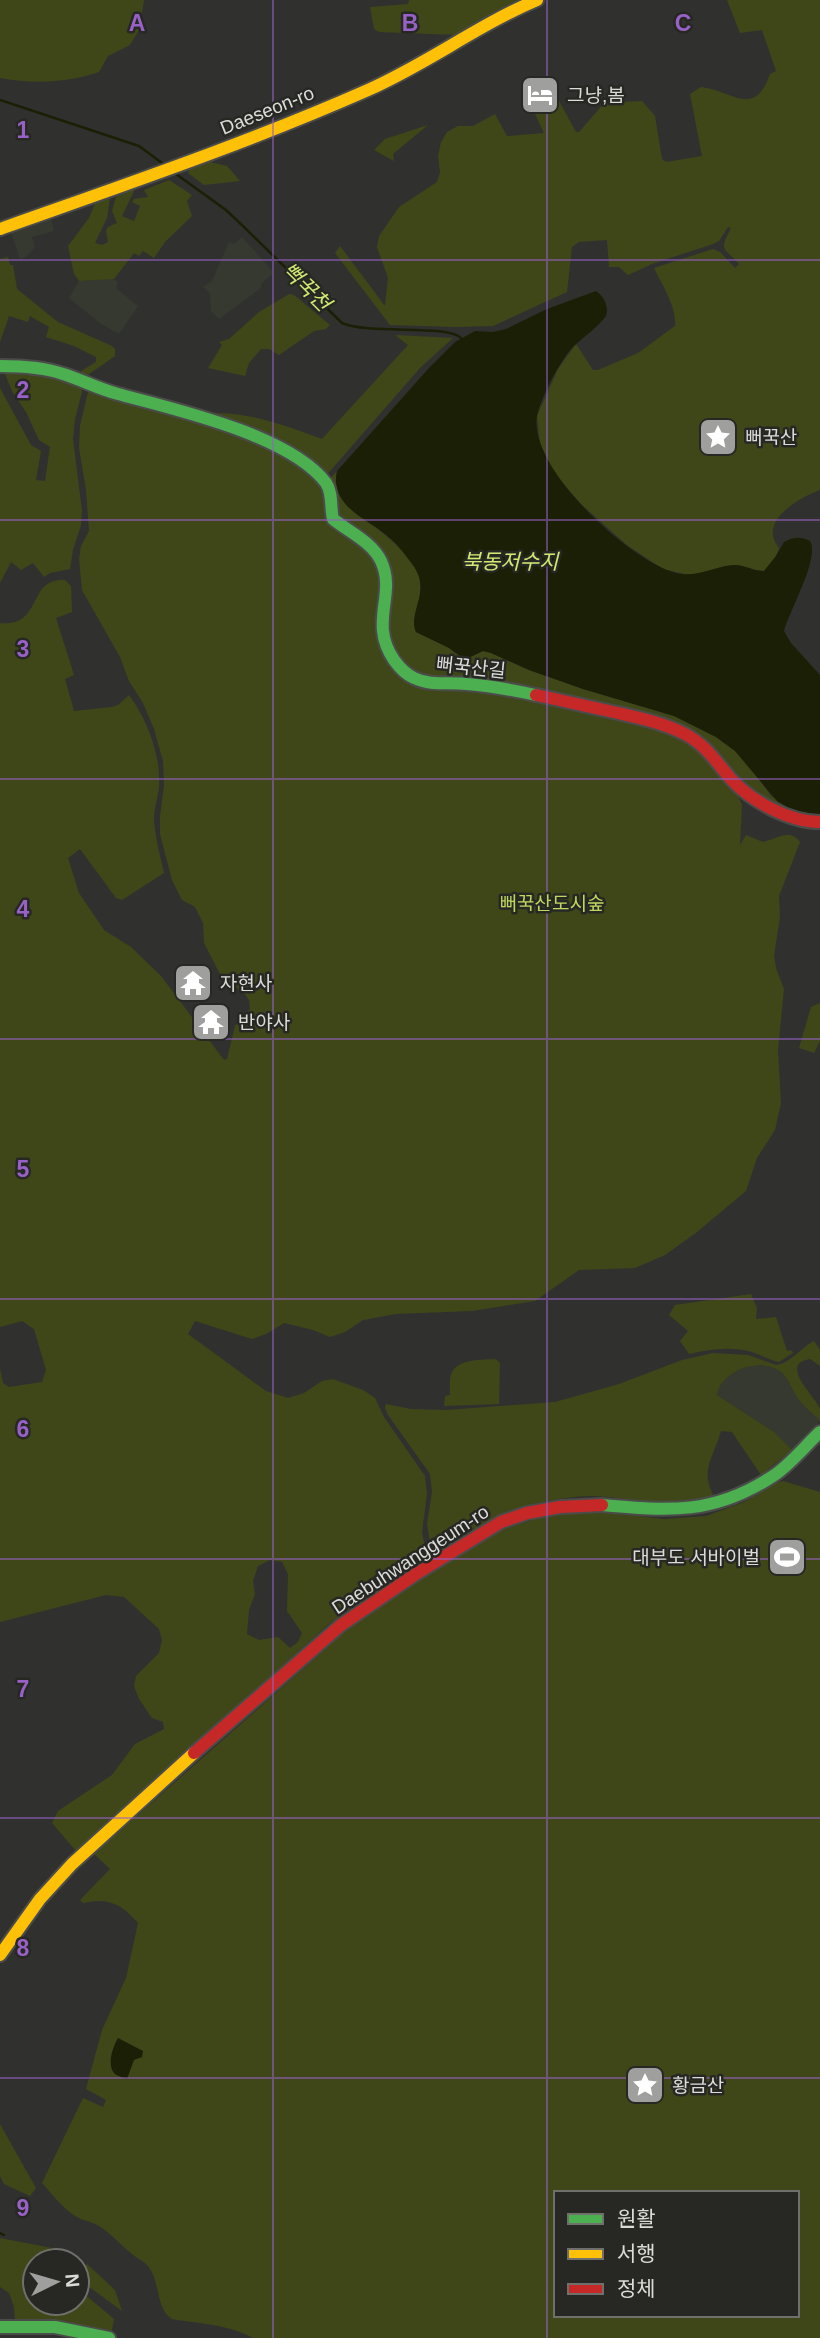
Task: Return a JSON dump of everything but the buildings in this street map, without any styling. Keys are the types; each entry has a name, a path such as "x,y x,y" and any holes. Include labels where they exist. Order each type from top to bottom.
{"street":[{"name":"Daeseon-ro","path":"0,229 160,173 379,86 537,0"},
{"name":"뻐꾹산길","path":"0,366 24,366 53,371 118,394 165,405 251,436 312,468 326,484 331,495 333,519 362,539 382,562 386,574 380,614 384,645 403,671 414,678 426,682 501,688 652,720 689,735 703,745 733,781 747,792 795,819 820,822"},
{"name":"Daebuhwanggeum-ro","path":"0,1955 40,1899 72,1864 225,1725 341,1625 416,1574 501,1522 527,1513 592,1504 687,1510 733,1499 775,1475 820,1432"},
{"path":"0,2327 65,2328 109,2338"}],"shaded area":[{"path":"51,218 54,231 32,237 35,247 26,257 20,259 11,232"},
{"path":"242,237 274,273 261,284 261,288 219,319 211,311 210,293 203,287 212,281 229,242 234,244"},
{"path":"111,278 118,282 116,288 138,306 119,334 101,324 69,298 79,281"},
{"path":"757,1365 775,1367 784,1375 798,1398 820,1421 792,1450 774,1432 717,1395 718,1388 727,1377 743,1368"}],"green space":[{"path":"0,0 144,0 139,30 130,45 108,56 99,72 75,78 37,82 0,78"},
{"path":"409,0 517,0 457,35 379,32 374,29 370,7 408,4"},
{"path":"727,0 820,0 820,490 792,505 777,520 773,529 779,548 764,571 724,566 702,574 689,575 663,569 627,545 582,505 555,475 540,443 537,416 558,369 576,344 593,370 598,370 638,353 675,326 671,304 654,268 713,249 720,252 735,268 739,264 724,248 731,228 728,227 719,241 713,244 652,264 628,275 619,267 609,267 607,240 579,242 572,247 567,292 493,326 390,325 335,253 340,246 385,306 388,278 377,247 379,236 399,207 437,182 440,172 438,156 441,142 447,132 458,126 473,126 495,114 507,136 544,133 535,114 559,101 576,132 579,132 612,94 622,102 642,101 655,116 662,159 666,162 702,156 690,94 701,87 750,99 757,96 770,74 776,71 762,30 740,33"},
{"path":"428,125 393,154 394,161 374,150 385,139"},
{"path":"210,162 227,166 240,181 204,185 188,173 189,170"},
{"path":"169,180 192,195 187,201 192,216 165,242 154,258 143,251 139,256 134,253 114,279 79,281 74,274 68,246 89,218 95,203 110,198 107,218 95,243 102,245 108,242 108,227 117,223 112,211 116,197 135,189 122,216 134,221 140,206 132,202 134,199 148,197 144,190"},
{"path":"8,257 10,265 13,265 17,289 58,322 112,346 115,356 85,377 81,371 96,362 96,357 46,337 49,327 30,316 28,322 9,316 0,342 0,259"},
{"path":"289,294 294,295 330,325 326,329 314,331 279,355 269,349 261,349 249,363 245,376 208,368 222,345 219,342 229,339 259,312"},
{"path":"395,335 453,338 420,368 324,478 203,415 217,413 247,416 322,439 408,345"},
{"path":"3,369 23,369 81,385 73,439 82,511 70,569 44,577 33,563 21,570 11,562 0,583 0,388 31,445 41,451 36,480 45,481 50,447 39,440"},
{"name":"뻐꾹산도시숲","path":"91,389 249,437 299,461 324,485 330,514 362,540 384,575 379,614 401,673 557,702 687,737 737,793 742,805 740,845 746,835 763,842 788,835 800,842 779,896 780,917 774,956 784,989 778,1050 781,1103 775,1130 757,1158 746,1191 697,1232 665,1255 635,1268 579,1270 535,1301 472,1311 396,1314 363,1320 345,1332 330,1337 284,1323 252,1339 195,1321 188,1334 266,1391 288,1398 304,1393 322,1381 333,1379 363,1390 375,1398 384,1417 425,1476 427,1494 422,1532 427,1556 329,1624 76,1851 52,1823 58,1811 112,1775 135,1744 164,1729 163,1722 152,1718 134,1686 136,1676 159,1653 162,1640 159,1629 124,1597 106,1595 0,1622 0,1368 3,1383 9,1387 42,1382 46,1370 34,1329 22,1321 0,1327 0,623 23,618 45,586 53,581 65,580 71,586 72,612 56,618 74,675 65,679 74,711 112,707 129,695 152,738 158,762 159,787 154,819 164,873 122,900 116,898 80,849 68,858 79,893 104,930 131,947 161,976 224,1060 227,1059 235,1026 250,1009 249,1000 244,993 222,978 204,943 203,923 195,907 182,900 172,880 160,834 163,761 154,729 143,703 129,681 120,657 82,590 79,559 81,546 89,531 79,448 80,426","holes":["270,1560 282,1562 288,1574 287,1611 302,1633 298,1642 290,1648 278,1637 259,1640 247,1634 249,1610 255,1594 253,1581 258,1566"]},
{"path":"337,471 338,490 347,506 393,542 414,565 421,589 415,617 416,632 456,654 473,656 483,651 491,653 583,689 674,716 716,737 735,751 745,760 771,796 802,816 753,793 718,756 662,722 430,679 409,672 386,640 383,562 338,523 327,482"},
{"path":"820,1003 820,1041 814,1053 799,1048 811,1007"},
{"path":"751,1294 757,1308 756,1319 776,1317 787,1351 791,1350 793,1353 779,1362 737,1349 689,1354 680,1341 688,1331 669,1315 675,1305"},
{"path":"814,1341 820,1350 820,1366 810,1359 801,1362 797,1367 801,1381 820,1409 820,1421 799,1400 783,1374 773,1367 761,1365 737,1371 727,1378 718,1391 717,1395 774,1432 792,1450 761,1475 732,1432 721,1431 708,1470 709,1486 713,1495 709,1499 669,1502 591,1496 547,1501 507,1513 432,1554 427,1524 432,1492 430,1474 388,1415 386,1404 411,1409 446,1410 555,1402 619,1384 682,1360 713,1353 748,1355 776,1365 781,1364"},
{"path":"496,1359 500,1363 499,1404 444,1406 445,1396 450,1395 450,1377 456,1367 472,1361"},
{"path":"783,1481 820,1492 820,2338 253,2338 224,2327 172,2319 160,2302 155,2279 146,2264 102,2228 72,2214 42,2183 83,2098 103,2107 106,2100 86,2089 102,2030 126,1978 138,1923 114,1904 100,1901 83,1903 80,1900 110,1869 94,1854 349,1628 402,1591 504,1529 538,1518 590,1510 664,1519 706,1516 744,1502"},
{"path":"0,2124 36,2188 30,2196 4,2184 0,2176"},
{"path":"0,2238 47,2247 21,2247 21,2317 91,2317 91,2300 114,2319 111,2335 15,2321 9,2293 0,2287"},
{"path":"91,2268 115,2290 122,2311 91,2288"}],"water":[{"name":"북동저수지","path":"596,291 605,302 606,316 564,359 539,408 539,437 548,461 586,510 609,532 656,565 676,573 698,573 733,565 764,571 784,542 797,538 810,541 812,549 808,571 784,631 791,643 820,675 820,818 802,816 777,801 735,751 716,737 674,716 583,689 491,653 483,651 463,658 416,632 414,624 420,592 418,574 394,542 353,511 339,494 336,484 337,471 455,342 475,331 493,332 506,329 547,309"},
{"path":"118,2038 143,2051 142,2057 134,2060 127,2079 115,2074 111,2066 112,2051"}],"waterway":[{"name":"뻑꾹천","path":"0,100 139,146 162,163"},
{"name":"뻑꾹천","path":"176,174 226,210 342,323 354,327 441,331 461,338"},
{"path":"0,2233 4,2235"}],"traffic: fast":[{"path":"0,366 32,367 70,376 111,392 230,426 286,451 309,466 326,483 333,519 366,543 381,561 386,585 383,633 394,660 402,670 426,682 460,683 536,695"},
{"path":"602,1505 670,1509 711,1504 731,1498 779,1472 820,1432"},
{"path":"0,2327 55,2327 109,2338"}],"traffic: slow":[{"path":"0,229 186,163 368,90 537,0"},
{"path":"0,1955 40,1899 72,1864 194,1753"}],"traffic: jam":[{"path":"536,695 658,723 685,734 699,743 749,795 783,814 820,822"},
{"path":"194,1753 341,1625 416,1574 501,1522 527,1513 560,1507 602,1505"}],"place":[{"name":"그냥,봄","path":"540,95"},
{"name":"뻐꾹산","path":"718,437"},
{"name":"자현사","path":"193,983"},
{"name":"반야사","path":"211,1022"},
{"name":"대부도 서바이벌","path":"787,1557"},
{"name":"황금산","path":"645,2085"}]}
